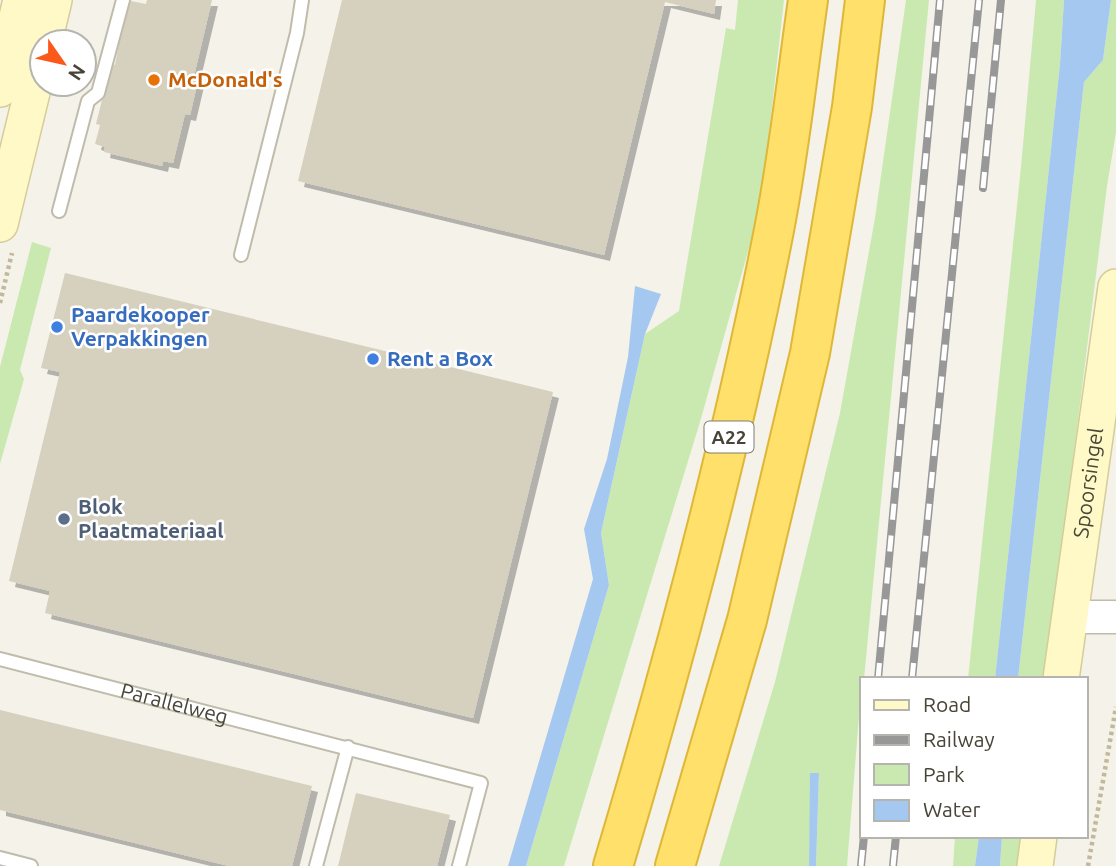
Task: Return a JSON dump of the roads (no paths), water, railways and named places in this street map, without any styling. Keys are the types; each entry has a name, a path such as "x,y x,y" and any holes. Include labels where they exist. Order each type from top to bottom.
{"highway":[{"name":"A22","path":"613,866 702,555 739,395 775,228 808,0"},
{"path":"675,866 747,620 810,353 852,107 865,0"}],"main road":[{"path":"0,89 21,0"},
{"path":"47,28 54,0"},
{"path":"0,224 31,98"},
{"name":"Spoorsingel","path":"1061,677 1116,286"},
{"path":"1035,866 1039,838"}],"street":[{"path":"1070,617 1116,617"}],"lane":[{"path":"60,211 88,101 98,93 123,0"},
{"path":"241,255 294,46 302,0"},
{"name":"Parallelweg","path":"0,659 481,783 459,866"},
{"path":"316,866 348,747"},
{"path":"0,858 31,866"}],"water":[{"path":"1064,0 1111,0 1103,60 1084,82 1018,677 995,677 1060,64"},
{"path":"635,286 661,294 645,334 601,533 609,585 526,866 508,866 593,579 584,529 607,459 628,357"},
{"path":"810,773 819,773 816,866 809,866"},
{"path":"979,838 1002,838 1000,866 975,866"}],"railway":[{"path":"878,677 940,0"},
{"path":"912,677 979,0"},
{"path":"983,188 1001,0"},
{"path":"861,866 864,838"},
{"path":"893,866 896,838"}],"place":[{"name":"McDonald's","path":"154,80"},
{"name":"Paardekooper Verpakkingen","path":"57,327"},
{"name":"Rent a Box","path":"373,359"},
{"name":"Blok Plaatmateriaal","path":"64,519"}]}
